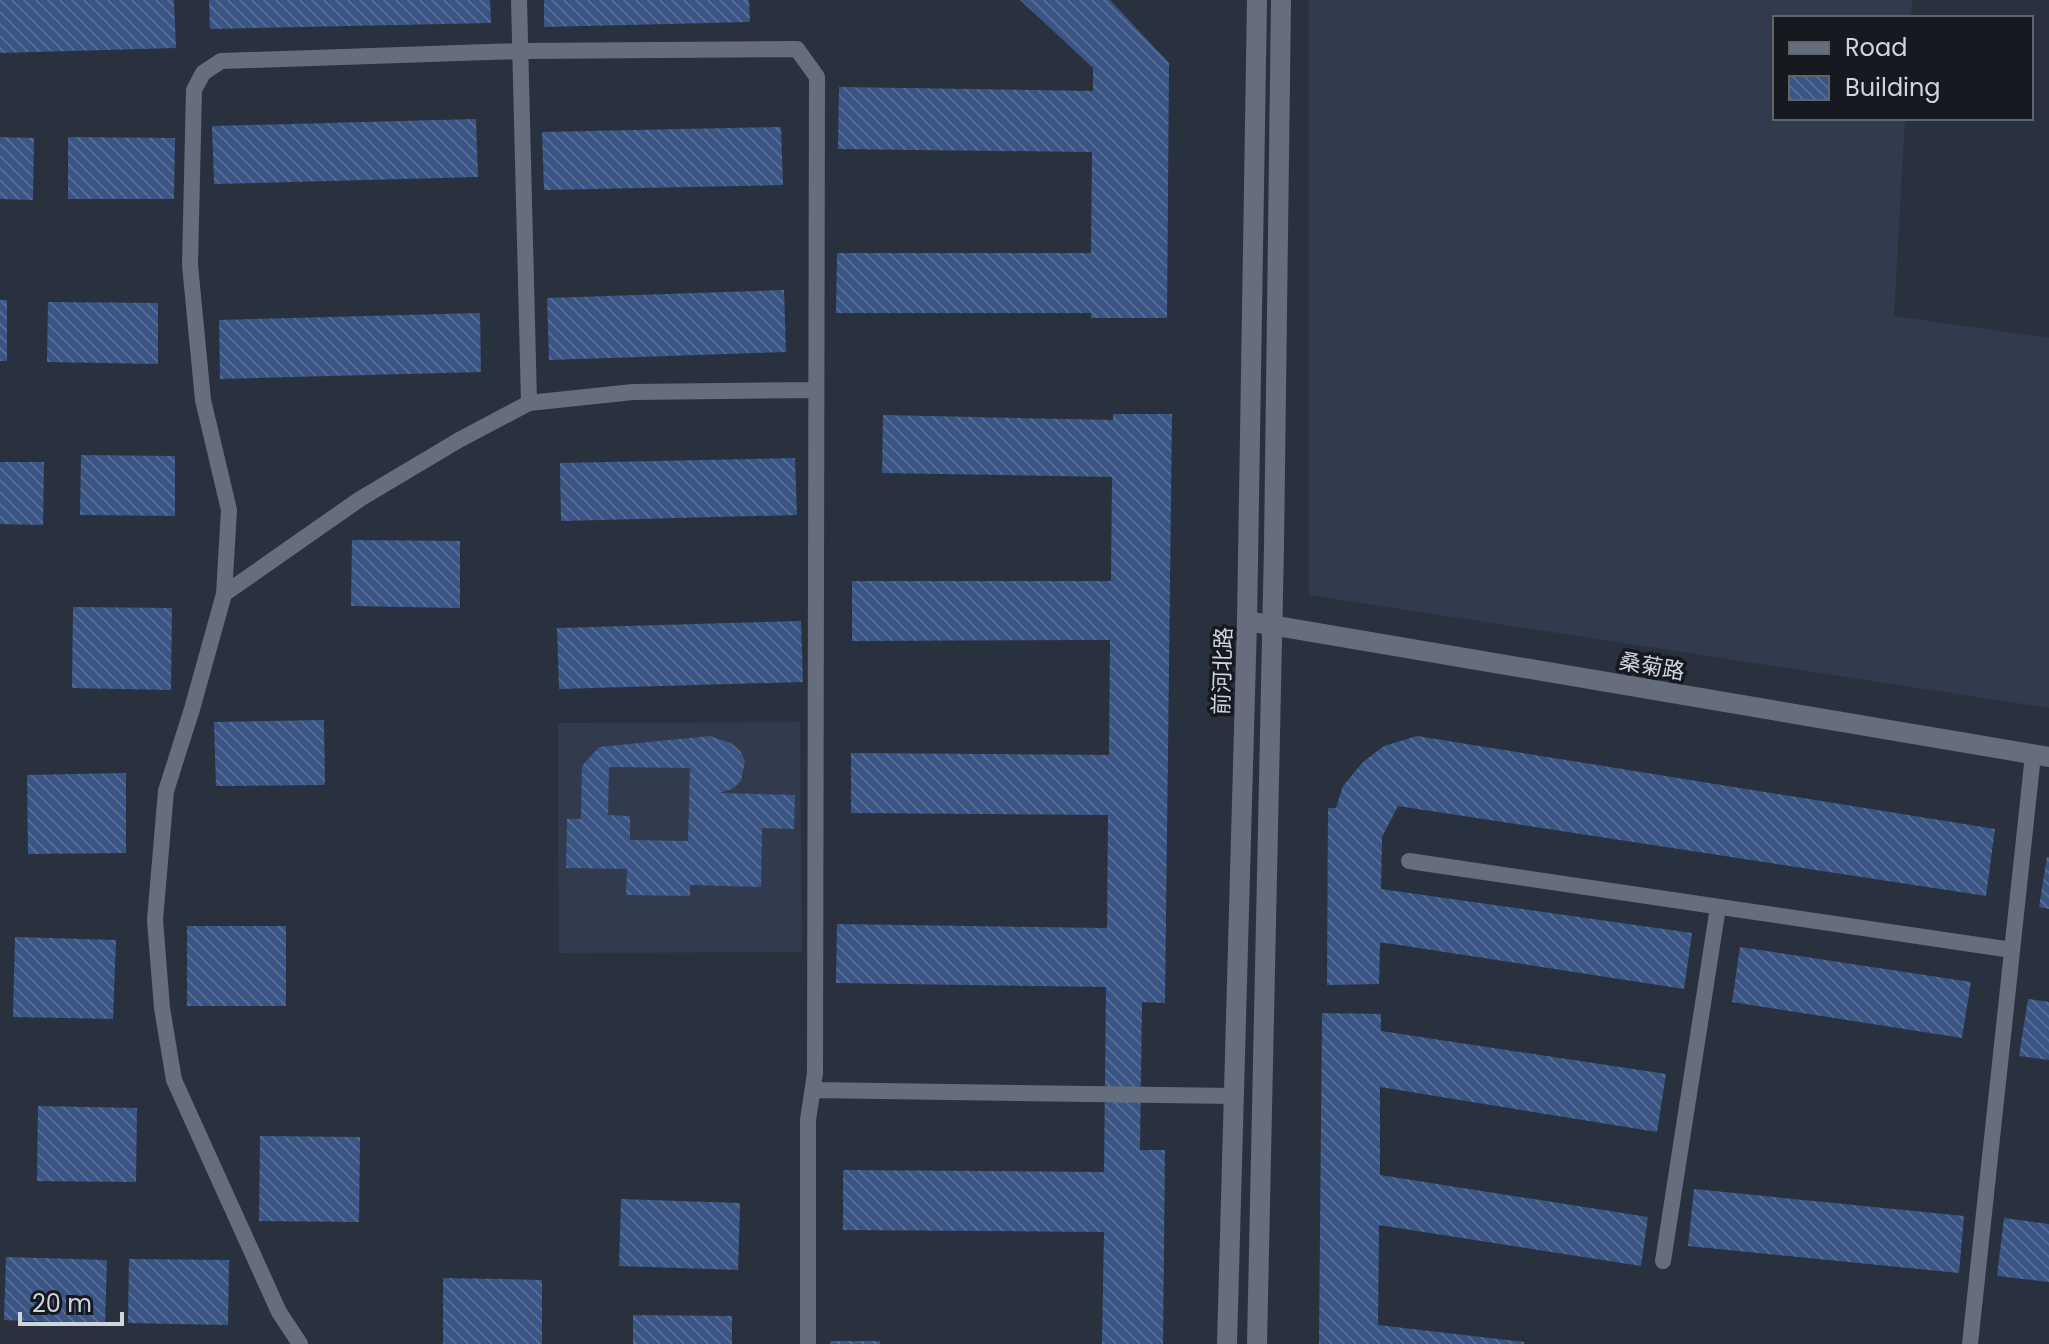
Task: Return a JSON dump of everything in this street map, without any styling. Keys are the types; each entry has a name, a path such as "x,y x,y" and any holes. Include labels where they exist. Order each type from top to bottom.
{"main road":[{"name":"前河北路","path":"1227,1344 1247,621 1257,0"},
{"path":"1257,1344 1281,0"},
{"name":"桑菊路","path":"1247,621 2041,756"}],"lane":[{"path":"519,0 529,403"},
{"path":"300,1344 279,1312 174,1080 162,1008 155,920 166,791 224,594 229,510 203,400 190,265 194,90 203,73 221,61 521,51 797,49 817,77 816,1042 808,1120 808,1344"},
{"path":"224,594 360,499 459,440 529,403 633,392 816,390"},
{"path":"1970,1344 2012,950 2041,756"},
{"path":"1409,861 2012,950"},
{"path":"1663,1261 1718,907"},
{"path":"813,1090 1234,1096"}],"shaded area":[{"path":"1309,0 1912,0 1911,16 1773,16 1773,120 1905,120 1894,316 2049,338 2049,708 1309,595"},
{"path":"800,722 802,952 559,953 558,723"}],"building":[{"path":"0,0 174,0 176,48 0,53"},
{"path":"209,0 490,0 491,23 210,29"},
{"path":"544,0 749,0 750,22 544,27"},
{"path":"1020,0 1110,0 1169,63 1167,318 1091,318 1091,313 836,313 837,253 1091,253 1092,152 838,149 839,87 1093,91 1093,68"},
{"path":"476,119 478,177 214,184 212,126"},
{"path":"781,127 783,185 544,190 542,132"},
{"path":"0,137 34,138 33,200 0,199"},
{"path":"68,137 175,138 174,199 68,199"},
{"path":"784,290 786,352 549,360 547,298"},
{"path":"0,300 7,300 7,361 0,361"},
{"path":"48,302 158,303 158,364 47,362"},
{"path":"480,313 481,372 220,379 219,320"},
{"path":"1113,414 1172,414 1165,1003 1142,1002 1140,1150 1165,1150 1163,1344 1102,1344 1104,1232 843,1230 843,1170 1104,1172 1106,987 836,983 837,924 1107,928 1108,815 851,813 851,753 1109,755 1110,640 852,641 852,581 1111,581 1112,477 882,473 883,415 1113,420"},
{"path":"81,455 175,456 175,516 80,515"},
{"path":"795,458 797,515 561,521 560,463"},
{"path":"0,462 44,462 43,525 0,524"},
{"path":"352,540 460,541 460,608 351,606"},
{"path":"73,607 172,608 171,690 72,688"},
{"path":"801,621 803,682 559,689 557,628"},
{"path":"324,720 325,785 216,786 214,722"},
{"path":"710,736 731,743 745,761 741,781 732,789 719,793 795,795 794,829 762,828 761,887 690,885 690,896 626,895 627,869 566,868 567,819 581,819 582,766 599,747","holes":["609,767 690,768 688,841 630,840 630,816 608,815"]},
{"path":"1417,736 1995,829 1986,896 1398,806 1382,837 1381,889 1692,933 1684,989 1386,943 1380,943 1379,984 1327,985 1328,808 1336,808 1343,786 1363,762 1384,746"},
{"path":"126,773 126,853 28,854 27,775"},
{"path":"2049,857 2049,909 2039,907"},
{"path":"187,926 286,926 286,1006 187,1006"},
{"path":"15,937 116,940 113,1019 13,1017"},
{"path":"1740,947 1971,982 1962,1038 1732,1002"},
{"path":"2028,999 2049,1002 2049,1060 2019,1056"},
{"path":"1322,1013 1381,1014 1381,1031 1666,1074 1657,1132 1380,1087 1380,1175 1648,1217 1641,1266 1379,1225 1378,1325 1524,1344 1319,1344"},
{"path":"38,1106 137,1108 136,1182 37,1181"},
{"path":"260,1136 360,1137 359,1222 259,1221"},
{"path":"1694,1189 1964,1216 1959,1273 1688,1246"},
{"path":"621,1199 740,1203 738,1270 619,1266"},
{"path":"2004,1218 2049,1224 2049,1282 1997,1276"},
{"path":"6,1257 107,1260 105,1324 4,1320"},
{"path":"129,1259 229,1260 228,1325 128,1323"},
{"path":"443,1278 542,1280 542,1344 443,1344"},
{"path":"633,1315 732,1316 732,1344 633,1344"},
{"path":"830,1341 880,1341 880,1344 830,1344"}]}
